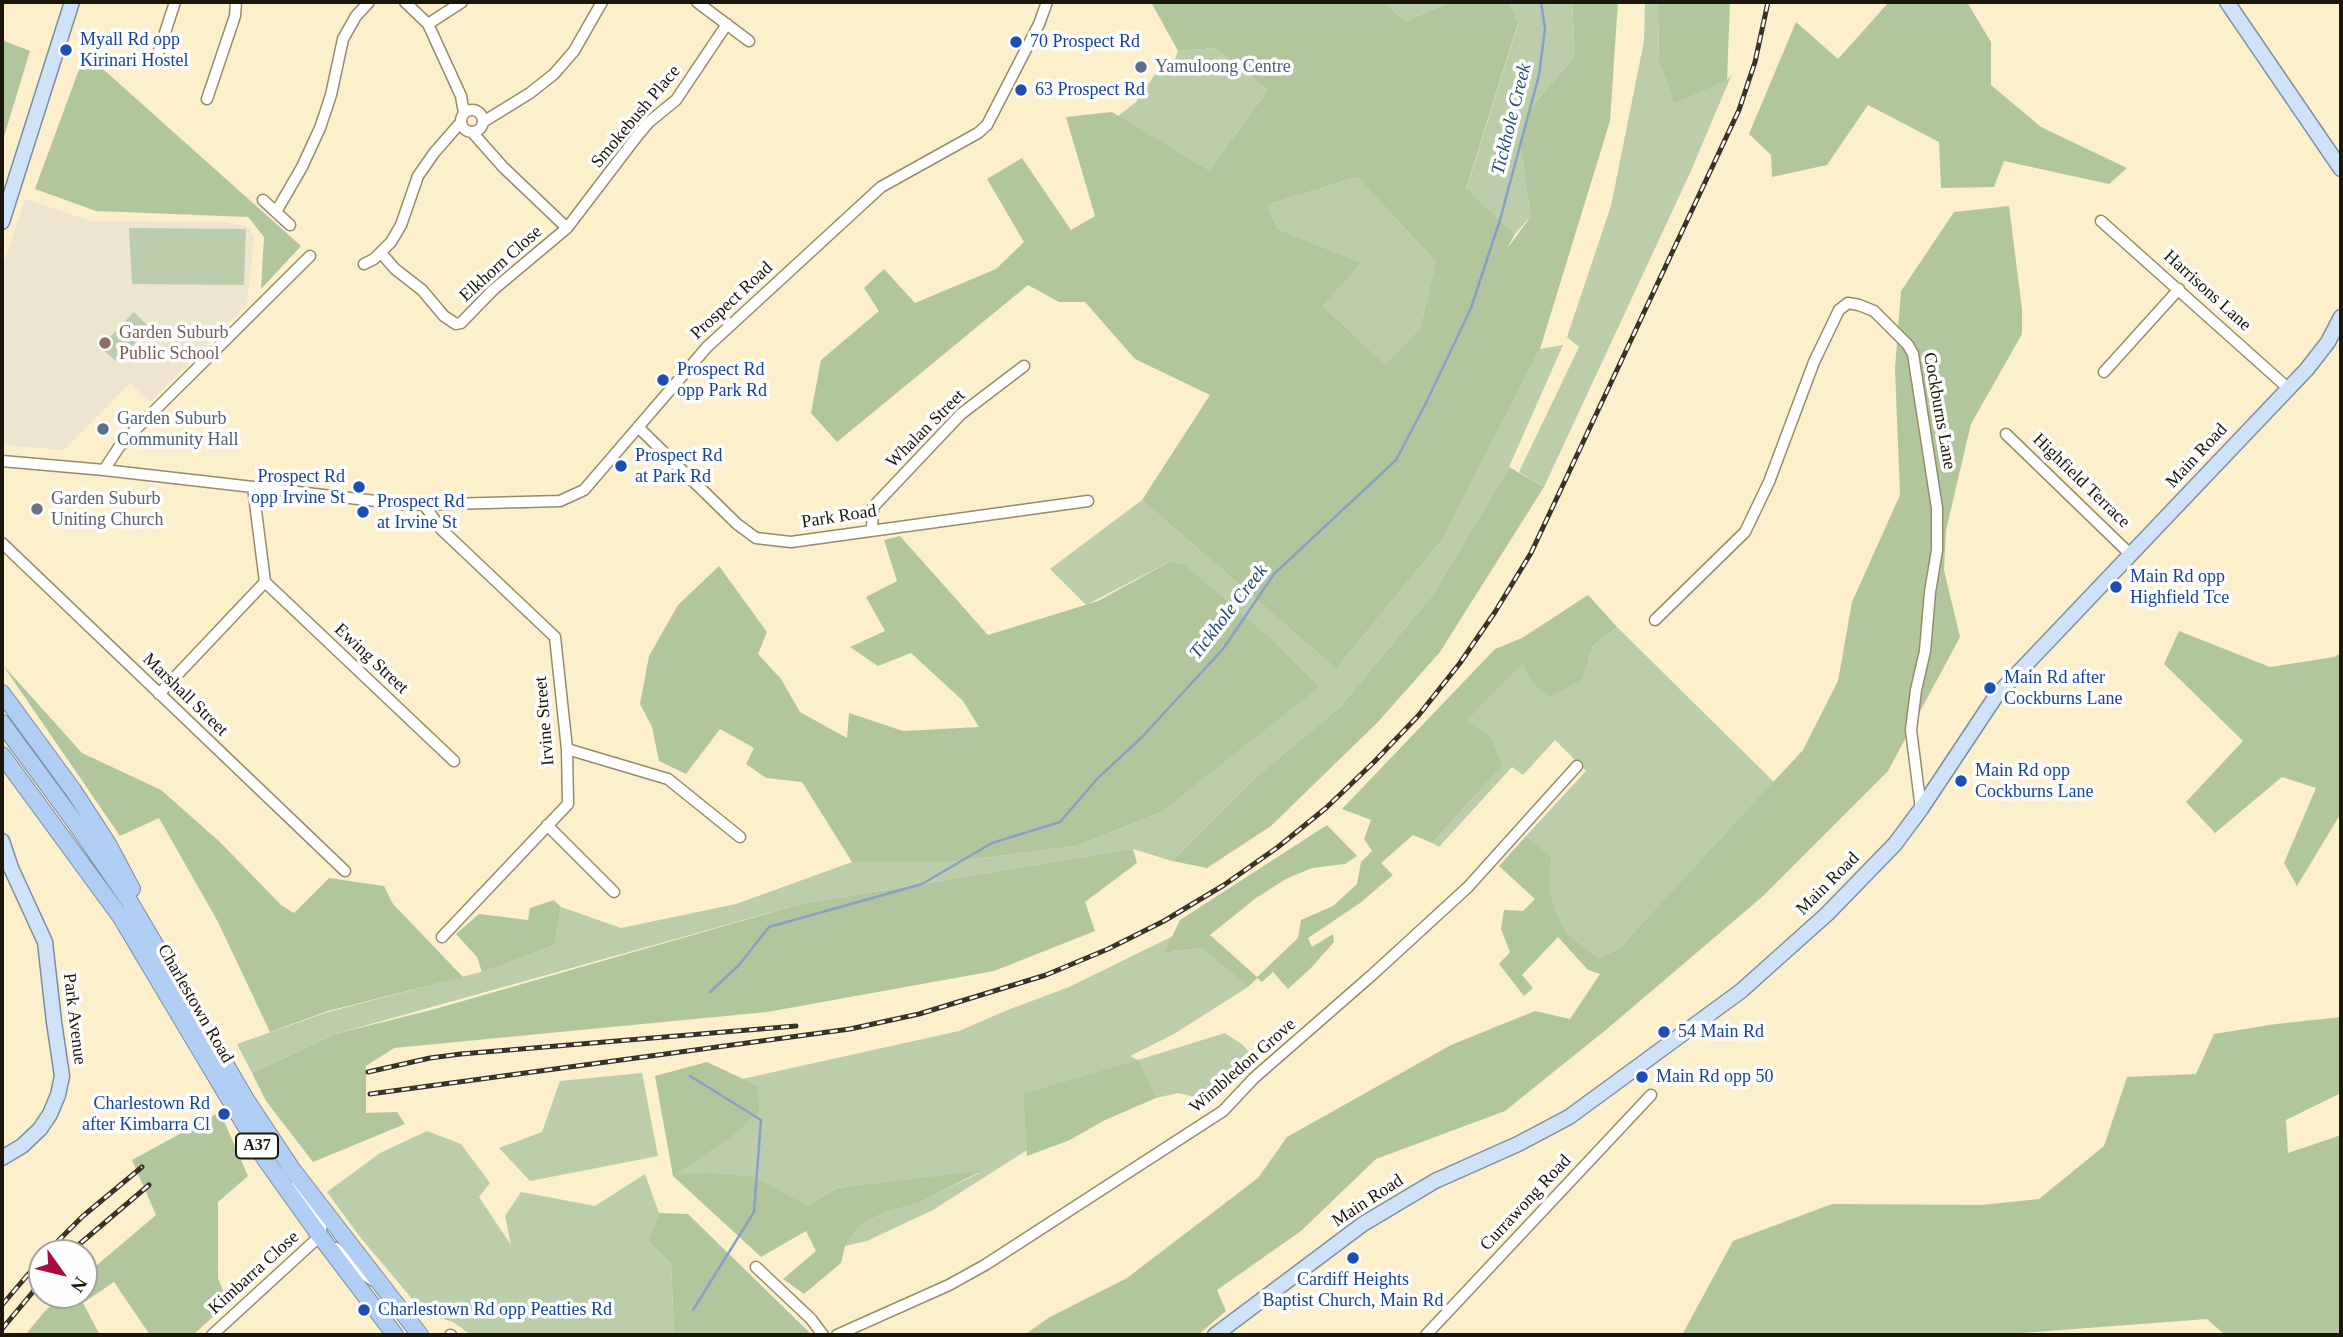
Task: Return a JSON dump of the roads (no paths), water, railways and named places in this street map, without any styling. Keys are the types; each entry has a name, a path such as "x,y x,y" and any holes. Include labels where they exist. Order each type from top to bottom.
{"highway":[{"path":"2,693 73,790 108,844 133,890 130,902"},
{"name":"A37","path":"2,723 75,821 130,902"},
{"name":"A37","path":"2,755 31,795"},
{"path":"2,775 17,791 31,795"},
{"name":"Charlestown Road","path":"31,795 120,916 265,1159 395,1335"},
{"name":"Charlestown Road","path":"130,902 247,1101 292,1169 420,1335"}],"main road":[{"path":"2,222 72,2"},
{"path":"2227,2 2341,169"},
{"name":"Main Road","path":"1215,1335 1363,1224 1435,1181 1518,1144 1569,1117 1741,991 1828,915 1895,844 1996,696 2288,388 2328,342 2341,317"},
{"name":"Park Avenue","path":"2,841 11,868 46,942 62,1076 58,1095 40,1129 22,1146 2,1158"},
{"name":"Park Avenue","path":"2,854 11,868"}],"street":[{"path":"157,57 175,2"},
{"path":"207,99 235,16 236,2"},
{"path":"276,212 302,167 320,128 331,95 343,39 356,16 369,2"},
{"path":"405,2 428,24 487,148 503,167 567,228"},
{"path":"428,24 462,2"},
{"path":"364,264 381,253 397,232 418,176 434,153 472,121 503,109 542,84 574,51 602,2"},
{"path":"697,2 749,41"},
{"name":"Prospect Road","path":"2,461 425,506 560,501 584,490 707,347 881,187 978,133 987,125 1039,24 1047,2"},
{"name":"Smokebush Place","path":"567,228 649,122 676,100 727,24"},
{"path":"263,200 290,225"},
{"name":"Harrisons Lane","path":"2101,221 2288,388"},
{"name":"Elkhorn Close","path":"381,253 395,269 422,290 444,316 456,324 465,320 493,290 567,228"},
{"path":"104,470 136,429 310,256"},
{"path":"2104,372 2179,289"},
{"name":"Cockburns Lane","path":"1655,620 1745,532 1769,482 1814,362 1839,310 1848,303 1859,304 1874,311 1908,345 1913,354 1937,508 1937,550 1925,651 1911,730 1921,809"},
{"name":"Whalan Street","path":"872,529 873,507 961,414 1024,366"},
{"name":"Park Road","path":"638,427 737,524 756,538 791,542 1087,501"},
{"name":"Highfield Terrace","path":"2006,434 2130,554"},
{"path":"159,694 264,582 253,487"},
{"name":"Irvine Street","path":"425,506 441,530 555,637 567,749 568,804 442,937"},
{"name":"Marshall Street","path":"2,542 345,871"},
{"name":"Ewing Street","path":"264,582 454,761"},
{"path":"567,749 668,779 740,837"},
{"name":"Wimbledon Grove","path":"837,1335 949,1285 985,1265 1223,1111 1254,1078 1362,985 1468,887 1577,766"},
{"path":"547,825 614,892"},
{"name":"Currawong Road","path":"1426,1335 1651,1095"},
{"name":"Charlestown Road","path":"292,1169 303,1197 322,1224 320,1236 331,1242 363,1274 379,1284"},
{"name":"Kimbarra Close","path":"212,1335 320,1236"},
{"path":"756,1266 824,1335"}],"waterway":[{"name":"Tickhole Creek","path":"710,992 739,965 769,927 922,884 992,843 1060,822 1097,779 1142,737 1223,649 1274,574 1396,460 1471,308 1500,220 1539,75 1545,29 1541,2"},
{"name":"Tickhole Creek","path":"690,1076 761,1120 754,1212 693,1310"}],"railway":[{"path":"370,1094 850,1029 919,1014 1046,975 1108,949 1164,921 1224,885 1278,847 1326,808 1418,716 1460,663 1531,553 1739,110 1755,62 1768,2"},
{"path":"368,1072 461,1054 796,1026"},
{"path":"60,1239 83,1216 142,1167"},
{"path":"85,1239 149,1185"},
{"path":"2,1305 28,1274"},
{"path":"2,1329 28,1298"}],"place":[{"name":"70 Prospect Rd","path":"1016,42"},
{"name":"Myall Rd opp Kirinari Hostel","path":"66,50"},
{"name":"Yamuloong Centre","path":"1141,67"},
{"name":"63 Prospect Rd","path":"1021,90"},
{"name":"Garden Suburb Public School","path":"105,343"},
{"name":"Prospect Rd opp Park Rd","path":"663,380"},
{"name":"Garden Suburb Community Hall","path":"103,429"},
{"name":"Prospect Rd at Park Rd","path":"621,466"},
{"name":"Prospect Rd opp Irvine St","path":"359,487"},
{"name":"Garden Suburb Uniting Church","path":"37,509"},
{"name":"Prospect Rd at Irvine St","path":"363,512"},
{"name":"Main Rd opp Highfield Tce","path":"2116,587"},
{"name":"Main Rd after Cockburns Lane","path":"1990,688"},
{"name":"Main Rd opp Cockburns Lane","path":"1961,781"},
{"name":"54 Main Rd","path":"1664,1032"},
{"name":"Main Rd opp 50","path":"1642,1077"},
{"name":"Charlestown Rd after Kimbarra Cl","path":"224,1114"},
{"name":"Cardiff Heights Baptist Church, Main Rd","path":"1353,1258"},
{"name":"Charlestown Rd opp Peatties Rd","path":"364,1310"}]}
